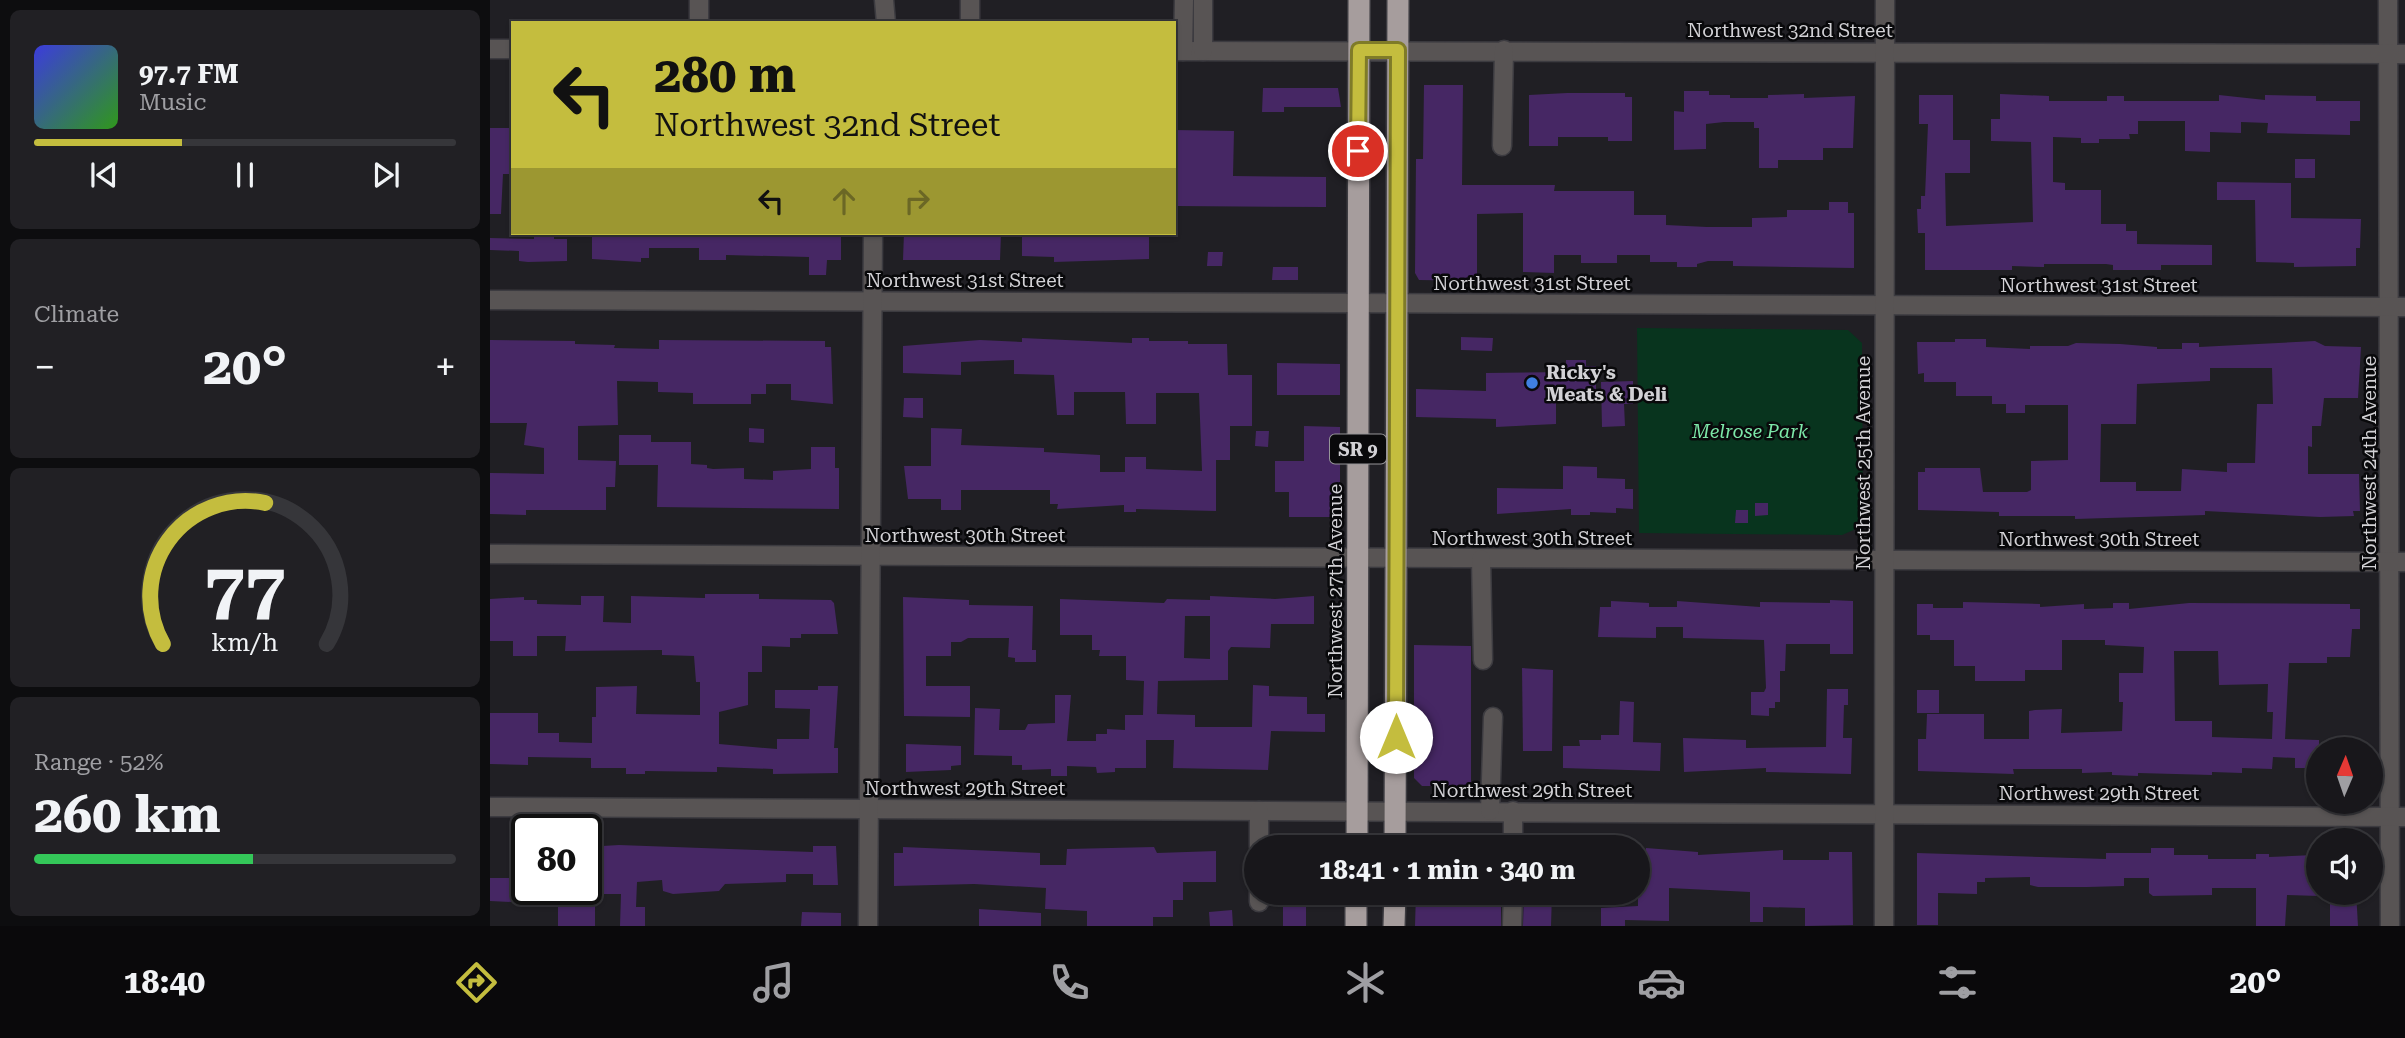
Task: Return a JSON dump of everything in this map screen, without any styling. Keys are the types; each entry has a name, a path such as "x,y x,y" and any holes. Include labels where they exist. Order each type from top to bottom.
{"highway":[{"name":"Northwest 27th Avenue","path":"1357,835 1359,0"},
{"name":"SR 9","path":"1395,835 1398,0"},
{"path":"1356,905 1356,926"},
{"path":"1394,926 1395,905"}],"street":[{"path":"699,0 699,21"},
{"path":"884,0 886,21"},
{"path":"970,0 970,21"},
{"path":"1178,51 1184,0"},
{"path":"1203,0 1203,51"},
{"name":"Northwest 25th Avenue","path":"1884,926 1885,0"},
{"name":"Northwest 24th Avenue","path":"2388,0 2396,54 2398,307 2398,817 2390,926"},
{"path":"490,49 511,50"},
{"path":"1502,146 1504,50"},
{"name":"Northwest 32nd Street","path":"1178,51 2396,54"},
{"path":"868,926 873,235"},
{"name":"Northwest 31st Street","path":"490,299 2398,307"},
{"name":"Northwest 30th Street","path":"490,554 2398,562"},
{"path":"1481,559 1483,660"},
{"path":"1490,811 1493,717"},
{"name":"Northwest 29th Street","path":"490,807 2398,817"},
{"path":"1259,811 1259,835"},
{"path":"1513,811 1513,835"},
{"path":"1512,926 1513,905"}],"green space":[{"name":"Melrose Park","path":"1637,328 1848,330 1862,343 1863,517 1856,529 1842,535 1639,533"}],"building":[{"path":"1424,85 1463,85 1462,185 1555,185 1554,191 1634,191 1634,215 1666,215 1666,225 1707,227 1752,227 1752,218 1787,217 1787,210 1829,210 1829,202 1848,202 1848,213 1854,213 1854,268 1733,266 1733,261 1708,261 1697,264 1697,267 1677,267 1677,262 1650,262 1650,255 1617,255 1617,263 1581,263 1581,255 1554,255 1554,273 1523,272 1523,213 1477,214 1477,281 1419,280 1415,273 1416,159 1423,159"},
{"path":"1263,88 1338,88 1341,107 1284,107 1284,112 1262,112"},
{"path":"1684,91 1709,91 1709,95 1730,95 1730,98 1804,94 1804,98 1855,96 1853,148 1823,148 1823,160 1778,160 1778,168 1759,168 1759,128 1754,128 1754,122 1724,122 1706,124 1706,149 1674,150 1674,111 1684,112"},
{"path":"1625,93 1625,97 1632,97 1632,141 1608,141 1608,137 1558,137 1558,146 1529,146 1529,95"},
{"path":"2000,94 2049,96 2049,101 2107,101 2107,96 2124,96 2124,101 2219,101 2219,95 2265,100 2265,95 2316,96 2316,101 2360,101 2360,121 2350,121 2350,135 2267,133 2268,123 2241,122 2241,133 2210,132 2210,152 2185,151 2185,121 2138,121 2138,134 2129,134 2130,139 2099,139 2099,143 2081,143 2081,138 2053,137 2053,182 2065,183 2065,190 2101,190 2101,224 2126,224 2126,231 2137,231 2137,244 2212,245 2212,265 2161,265 2161,270 2113,270 2113,265 2106,264 2044,264 2044,267 2012,266 2012,270 1925,270 1925,233 1918,233 1917,209 1921,209 1921,196 1925,196 1928,124 1919,124 1919,95 1953,95 1953,140 1970,140 1970,173 1945,173 1946,226 2033,222 2031,142 1991,141 1991,119 2000,119"},
{"path":"490,128 511,128 511,174 503,174 501,214 490,214"},
{"path":"1176,130 1234,131 1233,176 1326,177 1326,207 1176,206"},
{"path":"2295,159 2315,159 2315,178 2295,178"},
{"path":"2217,182 2291,183 2291,218 2361,219 2356,266 2294,267 2294,263 2256,262 2255,200 2217,200"},
{"path":"534,235 554,235 554,239 567,239 567,261 519,261 519,251 490,250 490,238 534,239"},
{"path":"592,235 841,235 841,260 827,260 826,275 809,275 809,257 726,255 726,260 699,260 699,248 649,248 649,258 641,258 641,262 592,259"},
{"path":"904,235 1001,235 1000,260 903,260"},
{"path":"1022,235 1149,235 1149,259 1054,262 1054,257 1022,256"},
{"path":"1208,252 1223,252 1222,266 1207,266"},
{"path":"1273,267 1298,267 1298,280 1272,280"},
{"path":"1461,337 1493,338 1492,351 1461,350"},
{"path":"1022,338 1132,343 1132,338 1149,338 1149,341 1188,341 1188,344 1227,344 1228,375 1252,375 1252,426 1230,426 1230,460 1216,460 1216,511 1136,509 1136,512 1124,512 1124,505 1057,509 1058,504 1050,504 1050,490 961,490 961,510 941,510 941,499 908,499 904,466 931,466 931,428 962,429 961,445 1044,448 1044,452 1100,455 1100,472 1125,472 1125,457 1146,457 1146,469 1202,471 1199,393 1156,393 1156,424 1126,424 1125,392 1074,392 1074,415 1057,415 1054,375 1014,374 1014,360 961,362 961,375 903,373 903,346 980,340 1022,342"},
{"path":"1955,339 1986,339 1986,347 2030,349 2030,346 2068,346 2076,343 2182,349 2182,343 2199,343 2199,347 2315,341 2325,346 2361,347 2358,398 2324,398 2321,426 2312,426 2312,447 2308,446 2308,474 2359,474 2360,511 2353,511 2354,516 2320,517 2205,511 2205,515 2075,519 2075,516 1999,516 1999,512 1918,510 1918,472 1925,472 1925,468 1980,468 1983,492 2027,492 2031,490 2031,461 2068,460 2068,405 2025,405 2025,413 2006,413 2006,404 1992,404 1992,396 1956,396 1956,382 1924,382 1924,373 1918,374 1917,342 1955,342","holes":["2210,368 2272,368 2273,404 2257,404 2255,463 2227,463 2227,472 2182,469 2181,491 2136,491 2136,482 2100,482 2101,424 2136,424 2137,384 2210,381"]},
{"path":"490,340 575,341 575,344 615,345 614,348 659,349 659,340 825,341 825,347 831,347 833,404 791,400 791,384 766,384 766,394 751,394 751,404 693,404 693,393 658,392 658,382 617,381 618,425 578,426 578,460 616,461 615,487 606,487 606,510 526,510 526,515 490,514 490,473 544,474 544,448 524,445 527,423 490,423"},
{"path":"1566,360 1586,360 1586,366 1596,366 1596,391 1556,392 1556,424 1496,427 1496,419 1416,417 1416,389 1486,391 1486,373 1566,372"},
{"path":"1277,363 1340,364 1340,395 1277,395"},
{"path":"1633,381 1633,404 1624,404 1625,426 1602,427 1601,382"},
{"path":"904,398 923,398 923,418 903,417"},
{"path":"1304,426 1340,427 1340,517 1289,517 1289,492 1275,492 1275,461 1304,461"},
{"path":"749,428 764,429 764,443 749,442"},
{"path":"1256,431 1269,431 1268,447 1255,446"},
{"path":"619,435 651,435 651,442 691,442 691,464 707,465 707,468 713,469 744,468 744,479 773,480 773,471 811,469 811,447 835,447 835,468 839,468 839,509 657,507 658,465 619,465"},
{"path":"1563,466 1597,467 1597,478 1625,479 1625,489 1633,489 1633,509 1616,508 1616,513 1590,512 1590,515 1571,515 1571,509 1497,514 1497,488 1563,489"},
{"path":"1755,503 1768,503 1768,515 1755,516"},
{"path":"1736,510 1748,510 1748,523 1735,523"},
{"path":"705,594 759,594 759,599 831,600 834,603 838,634 801,634 801,638 790,638 790,647 762,646 762,672 748,672 748,705 719,712 719,744 777,749 777,739 809,739 810,709 775,708 775,690 818,690 818,686 838,686 834,748 838,748 838,773 773,774 773,769 717,767 717,772 645,771 645,774 626,774 626,768 591,768 591,758 528,757 528,765 490,764 490,713 538,713 538,733 559,733 559,742 592,743 592,717 596,717 596,687 637,686 636,714 700,715 700,682 696,682 694,656 662,655 662,650 565,651 566,636 537,636 537,656 513,656 513,641 490,641 490,599 524,597 524,600 537,600 537,604 581,605 581,596 604,596 603,622 631,623 631,596 705,598"},
{"path":"1210,596 1275,599 1314,596 1314,624 1271,624 1270,648 1231,647 1228,651 1228,680 1158,681 1157,714 1195,715 1195,727 1252,727 1253,685 1269,686 1269,696 1307,697 1307,714 1325,714 1325,732 1271,731 1268,770 1173,768 1174,740 1146,740 1146,768 1115,768 1115,772 1097,773 1096,767 1067,766 1067,776 1051,776 1051,769 1022,770 1022,765 1012,765 1012,756 974,755 975,708 1000,709 999,730 1025,730 1028,724 1055,723 1055,695 1071,695 1067,741 1096,741 1096,734 1107,734 1107,729 1125,730 1125,715 1143,715 1144,681 1126,680 1126,656 1099,656 1100,650 1092,650 1092,635 1060,635 1060,599 1164,603 1167,599 1210,600","holes":["1185,616 1210,616 1210,659 1184,658"]},
{"path":"903,597 969,600 969,605 1033,606 1032,650 1036,650 1036,662 1015,662 1015,658 1008,657 1009,638 968,638 961,642 951,642 951,656 926,656 926,686 970,686 970,717 904,716"},
{"path":"1830,600 1853,601 1853,654 1830,654 1830,644 1786,644 1785,671 1780,671 1780,702 1775,702 1775,708 1769,708 1769,716 1751,715 1751,692 1764,692 1766,688 1764,640 1683,638 1683,627 1656,627 1656,638 1598,637 1600,607 1611,607 1611,601 1649,603 1649,607 1677,607 1677,601 1760,607 1760,602 1830,603"},
{"path":"1963,602 2040,604 2040,607 2084,604 2084,609 2113,608 2113,603 2129,603 2129,609 2189,603 2350,604 2350,609 2360,609 2360,629 2352,629 2350,657 2327,657 2327,663 2289,663 2285,739 2306,740 2306,768 2295,768 2295,758 2273,757 2272,769 2242,768 2242,773 2212,772 2212,775 2112,775 2112,772 2082,773 2082,769 2013,769 2014,774 1918,771 1918,739 1926,739 1927,714 1984,714 1984,739 2029,739 2029,711 2035,710 2062,709 2061,733 2122,731 2123,702 2119,702 2119,673 2143,673 2144,647 2105,645 2105,640 2062,640 2062,670 2025,670 2025,681 1975,681 1975,666 1954,666 1954,640 1930,640 1930,635 1917,635 1917,604 1933,604 1933,608 1963,608","holes":["2174,651 2218,651 2219,685 2268,684 2267,712 2273,712 2272,739 2212,737 2212,721 2175,721"]},
{"path":"1414,645 1471,646 1471,786 1422,786 1414,778"},
{"path":"1522,668 1553,670 1552,751 1523,751"},
{"path":"1827,689 1848,689 1848,705 1844,705 1843,738 1852,738 1851,774 1766,772 1766,768 1684,772 1683,738 1746,740 1746,748 1826,747"},
{"path":"1917,690 1939,690 1939,713 1917,713"},
{"path":"1620,701 1634,702 1633,742 1661,743 1660,771 1563,768 1563,746 1580,746 1579,740 1601,740 1601,735 1619,735"},
{"path":"906,744 961,746 961,765 951,766 951,770 906,772"},
{"path":"602,846 813,852 813,846 836,846 838,885 813,885 813,874 786,874 786,882 725,884 719,891 673,894 663,891 662,880 637,882 636,907 645,907 645,926 620,926 621,894 602,894"},
{"path":"903,847 1040,853 1040,865 1066,865 1067,849 1154,847 1157,853 1216,851 1216,882 1183,882 1183,900 1173,900 1173,917 1153,917 1153,926 1087,926 1087,911 1045,909 1046,888 974,884 894,886 894,853 903,853"},
{"path":"1650,848 1698,852 1698,855 1783,850 1783,860 1829,860 1829,852 1852,852 1853,925 1805,926 1805,908 1763,907 1763,922 1750,922 1750,892 1669,888 1669,921 1625,920 1625,926 1601,926 1601,908 1650,905"},
{"path":"2151,848 2174,848 2174,855 2208,855 2208,859 2256,859 2256,854 2269,854 2269,857 2306,855 2306,896 2287,895 2285,926 2256,926 2256,888 2212,888 2212,895 2153,896 2149,893 2149,878 2124,878 2124,886 2038,887 2030,885 2030,877 1985,878 1985,882 1977,882 1977,894 1938,893 1938,925 1917,925 1917,853 2106,859 2106,853 2151,853"},
{"path":"490,878 511,878 511,902 490,901"},
{"path":"558,905 595,905 595,926 558,926"},
{"path":"1283,905 1306,905 1306,926 1283,926"},
{"path":"1416,905 1501,905 1501,926 1415,926"},
{"path":"1524,905 1552,905 1551,926 1523,926"},
{"path":"2330,905 2357,905 2358,926 2330,926"},
{"path":"979,909 1041,913 1041,926 979,926"},
{"path":"1232,910 1233,926 1210,926 1209,912"},
{"path":"802,912 841,913 841,926 801,926"}],"place":[{"name":"Ricky's Meats & Deli","path":"1532,383"}],"route":[{"path":"1358,151 1359,50 1398,50 1396,737"}]}
